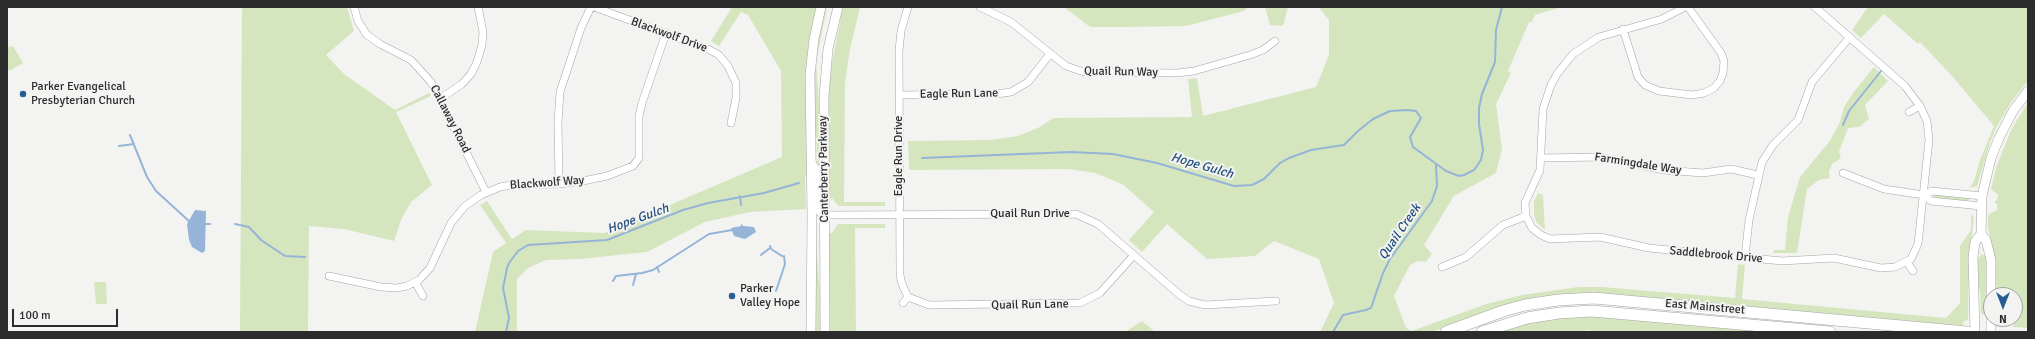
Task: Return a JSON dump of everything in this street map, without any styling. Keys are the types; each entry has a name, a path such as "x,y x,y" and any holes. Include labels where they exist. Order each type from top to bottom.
{"main road":[{"name":"East Mainstreet","path":"1448,332 1502,311 1526,305 1558,300 1594,298 1967,332"},
{"name":"East Mainstreet","path":"1482,332 1527,318 1559,313 1592,311 1830,332"}],"street":[{"name":"Callaway Road","path":"354,7 358,21 367,35 380,44 415,63 429,79 441,98 486,192"},
{"path":"441,98 462,84 471,74 477,62 483,38 482,22 478,7"},
{"path":"559,184 558,122 560,92 583,21 593,7"},
{"name":"Blackwolf Drive","path":"593,7 711,50 725,61 733,75 737,89 731,123"},
{"name":"Canterberry Parkway","path":"811,332 811,63 821,7"},
{"name":"Canterberry Parkway","path":"825,332 824,82 828,49 838,7"},
{"name":"Eagle Run Drive","path":"908,7 900,37 899,95 900,275 908,297"},
{"name":"Quail Run Way","path":"980,7 1011,22 1066,66 1084,72 1185,72 1243,58 1263,50 1275,41"},
{"path":"1442,267 1466,257 1503,225 1526,216 1526,200 1536,179 1541,158 1543,109 1554,78 1567,61 1579,49 1599,37 1623,29 1662,18 1687,7 1719,50 1724,61 1723,73 1720,81 1714,88 1704,94 1692,95 1659,92 1645,86 1638,77 1623,29"},
{"path":"1815,7 1896,77 1920,106 1927,121 1929,134 1918,244 1914,254 1907,262 1913,271"},
{"name":"Blackwolf Way","path":"329,276 391,288 402,287 415,282 430,268 444,235 455,217 471,202 486,192 511,185 559,184 607,176 640,164 640,109 666,33"},
{"path":"1745,257 1749,220 1762,162 1770,150 1792,128 1801,116 1812,82 1850,37"},
{"name":"Eagle Run Lane","path":"899,95 996,94 1011,92 1028,82 1050,54"},
{"path":"1975,332 1973,257 1975,242 1981,234 1982,196 1991,158 1999,138 2013,111 2028,91"},
{"path":"1909,112 1920,106"},
{"name":"Farmingdale Way","path":"1541,158 1598,157 1673,171 1703,173 1731,169 1758,175"},
{"path":"811,161 818,171 819,211 825,215"},
{"path":"1843,173 1884,189 1924,195 1931,201 1981,206"},
{"path":"1924,195 1932,191 1982,196"},
{"name":"Quail Run Drive","path":"825,215 1076,214 1098,224 1180,295 1194,303 1212,305 1276,301"},
{"name":"Saddlebrook Drive","path":"1526,216 1536,232 1550,239 1600,236 1644,248 1791,261 1819,258 1838,258 1886,268 1896,267 1907,262"},
{"path":"1981,234 1986,240 1991,260 1991,287"},
{"name":"Quail Run Lane","path":"908,297 918,303 928,305 1074,304 1085,302 1100,292 1134,255"},
{"path":"415,282 423,296"},
{"path":"903,303 908,297"}],"green space":[{"path":"242,7 347,7 354,31 326,55 344,74 395,110 429,93 431,96 396,112 432,185 411,202 401,220 394,241 344,229 309,226 308,331 372,332 240,332"},
{"path":"726,7 817,7 809,41 806,70 806,209 750,212 705,222 647,252 580,259 546,260 528,268 517,279 517,332 475,332 493,252 506,243 480,205 487,201 512,239 526,230 604,233 782,157 781,71 748,15 741,12 719,46 711,41 731,9"},
{"path":"825,7 827,7 816,62 819,105 820,200 815,124 814,71"},
{"path":"843,7 860,7 850,49 845,83 844,202 885,202 885,206 838,206 832,198 828,198 827,118 830,73"},
{"path":"1064,7 1248,7 1244,11 1186,26 1090,27"},
{"path":"1265,7 1288,7 1283,26 1270,25"},
{"path":"1318,7 1562,7 1535,15 1532,22 1529,22 1508,71 1511,73 1496,104 1502,150 1496,173 1454,196 1424,245 1432,254 1426,262 1418,261 1410,265 1394,296 1406,328 1412,331 1486,304 1522,295 1578,287 1602,287 1735,298 1738,264 1745,265 1742,299 1946,318 1960,303 1960,246 1971,230 1971,214 1974,217 1969,260 1968,320 1964,321 1962,326 1607,294 1498,308 1432,332 1320,332 1334,303 1319,259 1274,241 1255,256 1207,259 1167,224 1142,252 1129,240 1154,212 1122,184 1095,173 1068,169 909,170 908,141 990,140 1018,136 1040,127 1053,118 1192,117 1188,79 1197,78 1203,116 1316,87 1329,55 1329,20"},
{"path":"1868,7 2028,7 2028,81 2012,101 1996,128 1977,186 1970,188 1974,181 1980,160 1994,126 1952,76 1920,42 1918,44 1884,14 1861,38 1852,30"},
{"path":"13,46 23,63 9,71 7,67 7,48"},
{"path":"1874,67 1888,81 1865,105 1869,119 1859,127 1848,128 1839,152 1841,158 1832,164 1829,172 1830,178 1819,180 1807,189 1797,253 1773,253 1774,250 1785,250 1788,217 1800,177 1829,142 1840,122 1844,107"},
{"path":"2028,103 2028,328 2013,327 2023,327 2023,287 1994,287 1995,259 1988,228 1988,215 1997,210 1997,204 1994,202 1997,200 1998,195 1991,189 1997,165 2012,128"},
{"path":"1538,193 1543,195 1545,230 1536,222 1534,214 1534,201"},
{"path":"1935,194 1970,199 1967,201 1936,198 1934,196"},
{"path":"838,224 885,224 885,228 855,228 856,332 829,332 828,233 832,233"},
{"path":"816,246 820,293 820,332 815,332"},
{"path":"1982,254 1987,258 1986,287 1983,287 1983,314 1981,313 1980,291 1977,285 1977,259"},
{"path":"94,282 106,282 107,304 96,304"},
{"path":"1586,316 1779,332 1603,332 1586,330 1586,332 1495,332 1540,320"},
{"path":"1142,321 1155,332 1125,332"}],"water":[{"path":"195,210 206,211 205,251 202,253 192,247 189,240 187,224"},
{"path":"741,223 743,226 754,227 756,232 745,239 734,236 731,228 741,226"}],"waterway":[{"name":"Hope Gulch","path":"922,158 1071,152 1113,154 1157,163 1234,186 1252,185 1264,179 1280,163 1289,158 1311,150 1344,145 1373,119 1390,111 1407,110 1416,111 1421,118 1410,137 1413,147 1446,171 1459,176 1464,175 1474,170 1481,160 1483,150 1479,124 1479,108 1482,94 1495,62 1496,30 1502,7"},
{"path":"1843,125 1849,111 1881,71"},
{"path":"130,135 147,177 156,191 190,222"},
{"path":"119,146 134,144"},
{"name":"Quail Creek","path":"1333,332 1343,315 1371,308 1383,273 1390,259 1432,201 1437,186 1436,165"},
{"name":"Hope Gulch","path":"506,332 509,318 503,288 507,268 518,251 528,245 607,240 683,210 708,203 764,193 799,183"},
{"name":"Hope Gulch","path":"740,196 741,205"},
{"path":"204,224 210,224"},
{"path":"235,224 249,227 261,240 285,256 305,257"},
{"path":"613,281 616,276 642,273 653,270 709,234 732,230"},
{"path":"770,246 771,249 782,256"},
{"path":"761,255 770,248"},
{"path":"776,291 785,264 784,256"},
{"path":"657,267 659,272"},
{"path":"633,285 636,274"}],"place":[{"name":"Parker Evangelical Presbyterian Church","path":"23,94"},
{"name":"Parker Valley Hope","path":"732,296"}]}
